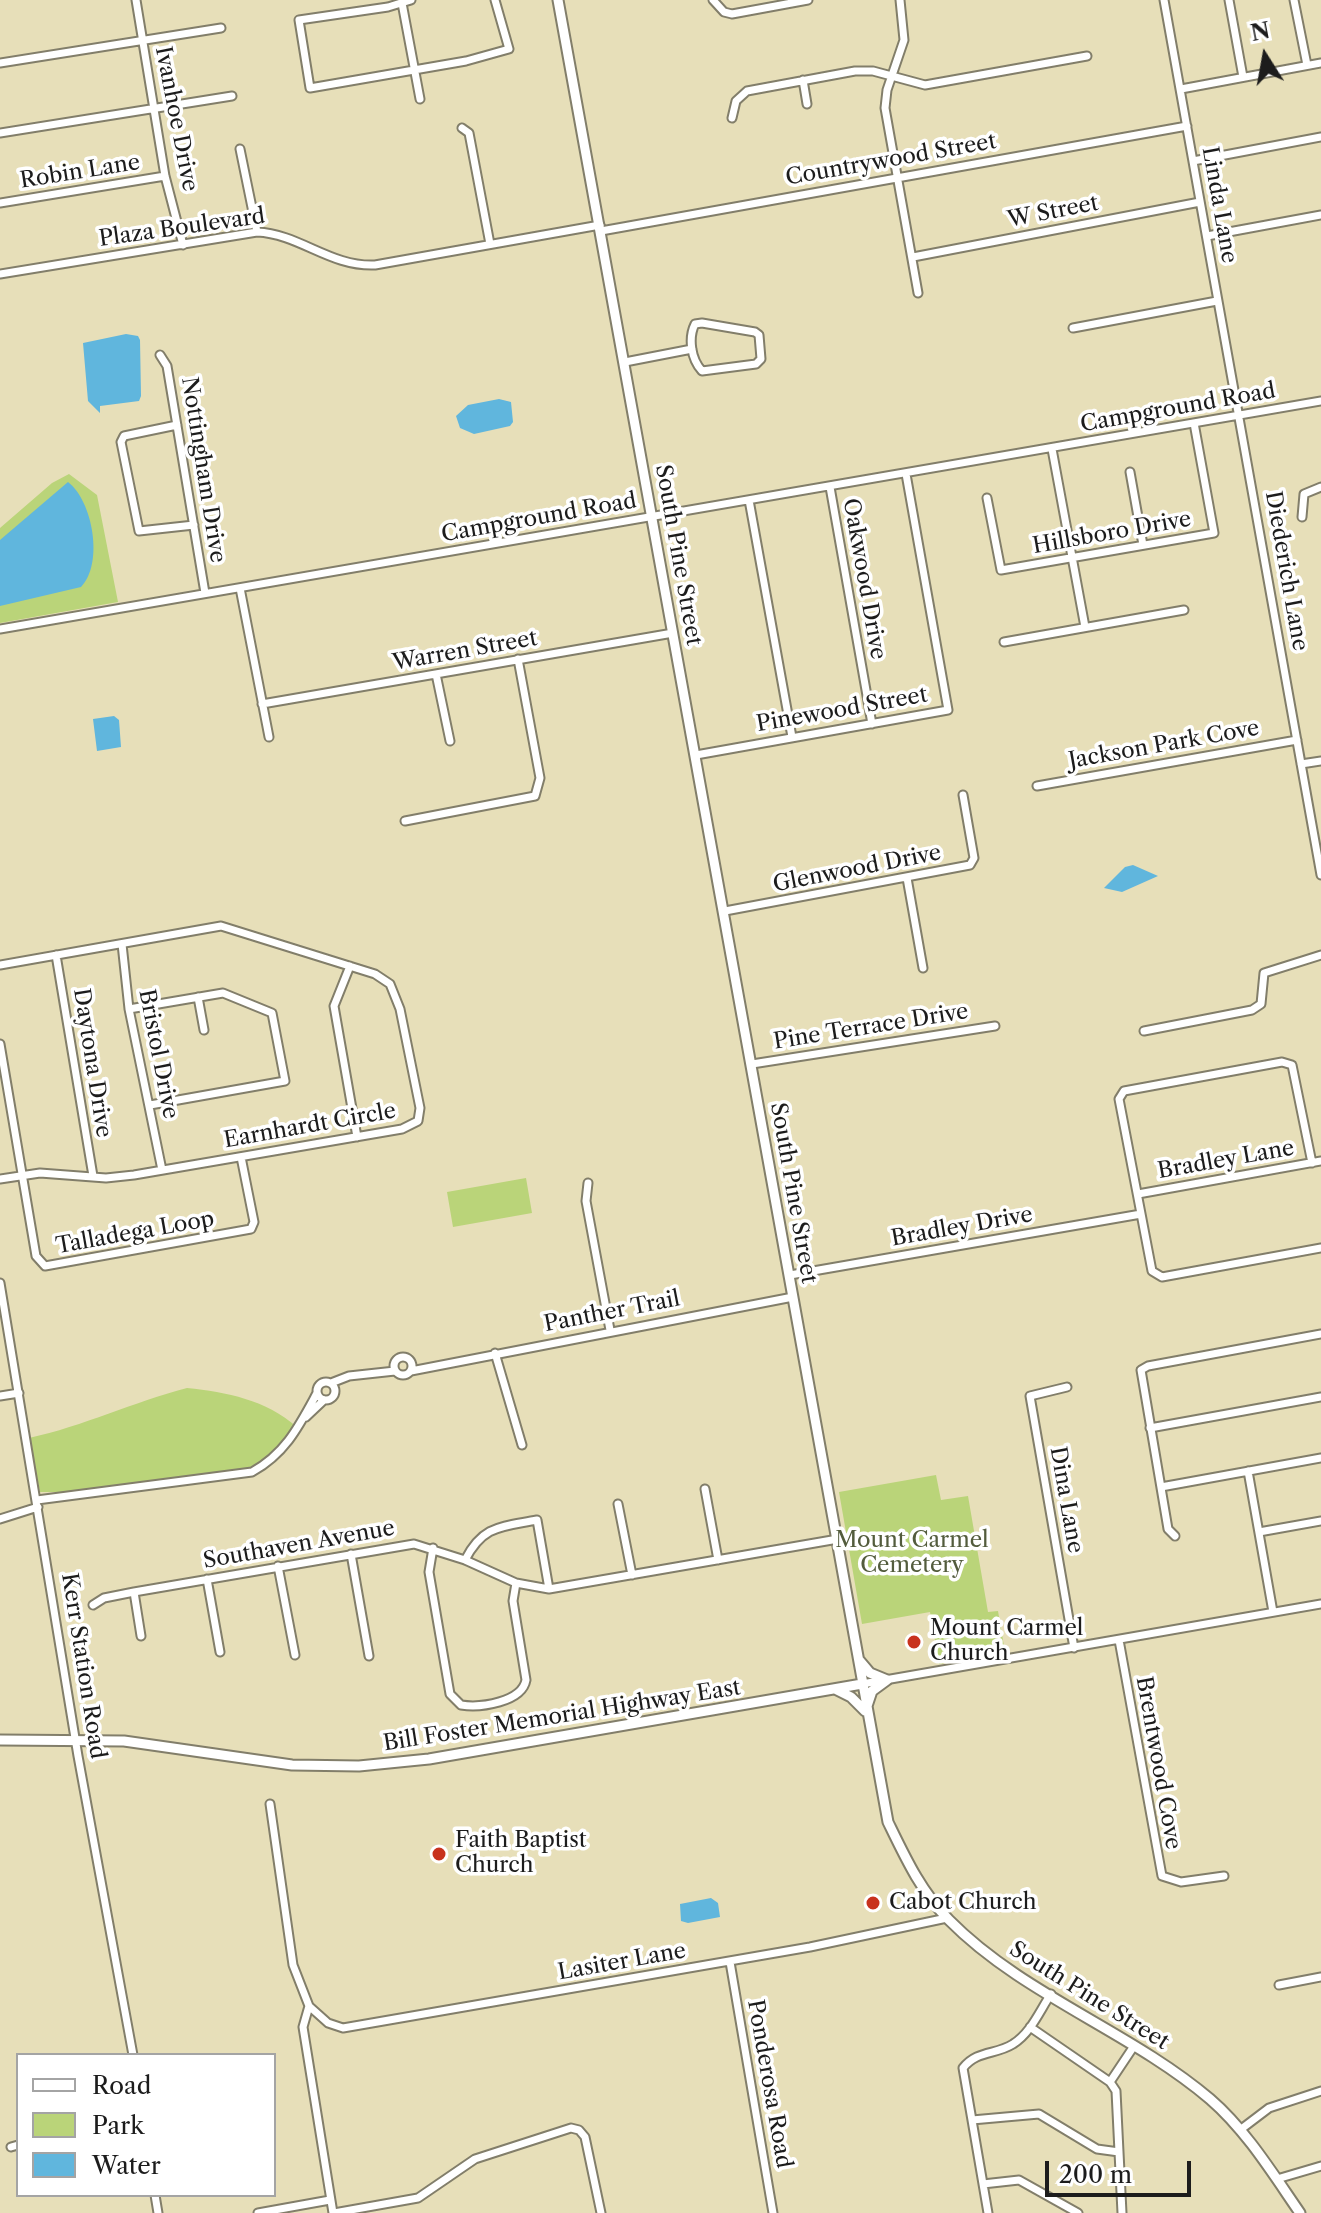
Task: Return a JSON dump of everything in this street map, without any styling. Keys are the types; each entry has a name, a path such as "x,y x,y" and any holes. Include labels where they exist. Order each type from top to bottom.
{"main road":[{"name":"South Pine Street","path":"558,0 888,1822 917,1880 947,1918 973,1941 1211,2100 1240,2130 1300,2213"},
{"path":"859,1660 870,1673 887,1680"},
{"path":"859,1660 853,1677 835,1689 855,1700 867,1714"},
{"path":"867,1714 872,1691 887,1680"},
{"name":"Bill Foster Memorial Highway East","path":"0,1740 76,1738 124,1741 292,1765 359,1766 429,1759 862,1684"}],"street":[{"name":"Ivanhoe Drive","path":"136,0 165,176 183,245"},
{"path":"411,0 299,20 310,88 466,61 509,49 495,0"},
{"path":"713,0 724,12 732,14 808,0"},
{"path":"900,0 904,40 891,76 885,108 918,293"},
{"name":"Linda Lane","path":"1164,0 1239,415"},
{"path":"1229,0 1243,77"},
{"path":"1294,0 1307,65"},
{"path":"402,3 420,99"},
{"path":"0,63 221,28"},
{"path":"732,118 736,101 747,91 803,80 863,70 925,85 1087,56"},
{"path":"1181,89 1321,63"},
{"path":"803,80 807,104"},
{"path":"0,133 232,96"},
{"name":"Countrywood Street","path":"600,228 1187,126"},
{"path":"462,128 469,133 490,244"},
{"path":"1193,161 1321,137"},
{"path":"240,149 257,232"},
{"name":"Robin Lane","path":"0,203 165,176"},
{"name":"W Street","path":"913,257 1200,202"},
{"path":"1207,236 1321,215"},
{"name":"Plaza Boulevard","path":"0,274 257,232 279,233 337,262 354,266 600,228"},
{"path":"1073,328 1217,301"},
{"path":"702,323 755,332 759,335 762,354 756,364 707,372 697,365 692,349 690,334 695,324 702,323"},
{"path":"625,362 692,349"},
{"name":"Nottingham Drive","path":"160,355 167,366 205,593"},
{"name":"Campground Road","path":"0,629 1321,401"},
{"name":"Diederich Lane","path":"1239,415 1301,764 1317,830 1321,875"},
{"name":"Hillsboro Drive","path":"987,498 1001,570 1214,533 1194,423"},
{"path":"177,425 124,436 124,456 139,531 194,525"},
{"path":"1052,449 1085,627"},
{"path":"1130,472 1143,545"},
{"name":"Pinewood Street","path":"696,755 948,710 906,474"},
{"name":"Oakwood Drive","path":"830,487 872,724"},
{"path":"1302,517 1304,494 1321,487"},
{"path":"749,500 792,737"},
{"path":"240,588 269,737"},
{"path":"1004,642 1184,610"},
{"name":"Warren Street","path":"262,704 673,633"},
{"path":"405,821 535,796 540,778 518,659"},
{"path":"436,674 450,741"},
{"name":"Jackson Park Cove","path":"1037,786 1297,740"},
{"path":"1301,764 1321,761"},
{"name":"Glenwood Drive","path":"725,911 972,864 963,795"},
{"path":"907,878 923,968"},
{"name":"Earnhardt Circle","path":"0,965 221,926 375,974 390,984 395,994 420,1108 418,1121 412,1126 241,1157 162,1170 93,1176 62,1173 0,1179"},
{"name":"Bristol Drive","path":"122,944 129,1009 162,1170"},
{"name":"Daytona Drive","path":"56,955 93,1176"},
{"path":"1144,1031 1252,1010 1261,1004 1264,973 1321,955"},
{"path":"350,966 334,1006 357,1137"},
{"path":"129,1009 223,993 270,1010 285,1081 150,1105"},
{"path":"198,997 204,1030"},
{"name":"Pine Terrace Drive","path":"752,1064 995,1026"},
{"path":"0,1044 23,1176"},
{"path":"1317,1162 1292,1065 1282,1062 1124,1091 1119,1099 1152,1271 1162,1277 1321,1248"},
{"name":"Talladega Loop","path":"23,1176 36,1256 41,1263 51,1267 251,1229 254,1222 241,1157"},
{"name":"Bradley Lane","path":"1138,1194 1317,1162"},
{"path":"588,1183 586,1201 610,1330"},
{"name":"Bradley Drive","path":"790,1275 1141,1214"},
{"name":"Kerr Station Road","path":"0,1283 133,2053"},
{"name":"Panther Trail","path":"411,1367 793,1297"},
{"path":"1175,1536 1168,1529 1141,1370 1148,1366 1321,1334"},
{"path":"495,1353 522,1445"},
{"path":"306,1417 320,1383 333,1386 349,1376 394,1368 403,1357 411,1367 402,1375 394,1368"},
{"path":"0,1519 38,1504 252,1472 269,1462 324,1400 334,1397 333,1386"},
{"name":"Dina Lane","path":"1067,1387 1030,1396 1074,1648"},
{"path":"0,1396 19,1393"},
{"path":"317,1393 324,1400"},
{"path":"1150,1428 1321,1397"},
{"path":"1161,1487 1321,1458"},
{"path":"1248,1471 1273,1612"},
{"path":"705,1489 718,1560"},
{"path":"618,1504 632,1575"},
{"path":"465,1560 480,1535 491,1529 537,1520 549,1589"},
{"path":"1259,1532 1321,1521"},
{"name":"Southaven Avenue","path":"93,1605 104,1598 134,1592 414,1544 465,1560 516,1583 549,1589 838,1539"},
{"path":"433,1548 429,1572 450,1694 461,1705 514,1697 524,1690 526,1680 513,1601 516,1583"},
{"path":"351,1554 369,1656"},
{"path":"278,1566 295,1655"},
{"path":"207,1579 220,1652"},
{"path":"134,1592 141,1636"},
{"path":"862,1684 1321,1604"},
{"name":"Brentwood Cove","path":"1119,1640 1162,1876 1181,1882 1224,1876"},
{"path":"270,1804 293,1965 309,2006 303,2027 334,2213 418,2198 475,2159 571,2128 579,2130 585,2137 601,2213"},
{"name":"Lasiter Lane","path":"309,2006 328,2023 343,2028 730,1962 947,1918"},
{"name":"Ponderosa Road","path":"730,1962 773,2213"},
{"path":"1279,1985 1321,1977"},
{"path":"988,2213 963,2068 972,2057 1011,2046 1030,2027 1051,1994"},
{"path":"1030,2027 1110,2082 1116,2091 1122,2213"},
{"path":"1110,2082 1134,2046"},
{"path":"1240,2130 1269,2108 1321,2091"},
{"path":"972,2120 1030,2112 1097,2149 1119,2152"},
{"path":"1277,2179 1321,2166"},
{"path":"983,2184 1019,2180 1078,2213"},
{"path":"258,2213 330,2200"}],"green space":[{"path":"69,474 97,495 118,602 0,623 0,528 52,483"},
{"path":"526,1178 532,1213 453,1227 447,1192"},
{"path":"187,1388 245,1399 272,1410 297,1427 264,1463 247,1471 80,1492 40,1492 29,1438"},
{"name":"Mount Carmel Cemetery","path":"936,1475 941,1500 968,1496 988,1612 998,1611 1005,1652 939,1664 930,1612 862,1624 839,1492"}],"water":[{"path":"126,334 138,336 140,340 141,396 139,401 100,406 100,413 88,401 83,343"},
{"path":"499,399 511,402 513,422 510,426 474,434 460,428 456,416 468,405"},
{"path":"68,482 84,503 89,518 94,549 88,577 81,587 0,606 0,540"},
{"path":"114,716 119,720 121,747 97,751 93,719"},
{"path":"1133,865 1158,876 1122,892 1104,888 1125,867"},
{"path":"711,1898 718,1903 720,1917 688,1923 681,1921 680,1904"}],"place":[{"name":"Mount Carmel Church","path":"914,1642"},
{"name":"Faith Baptist Church","path":"439,1854"},
{"name":"Cabot Church","path":"873,1903"}]}
